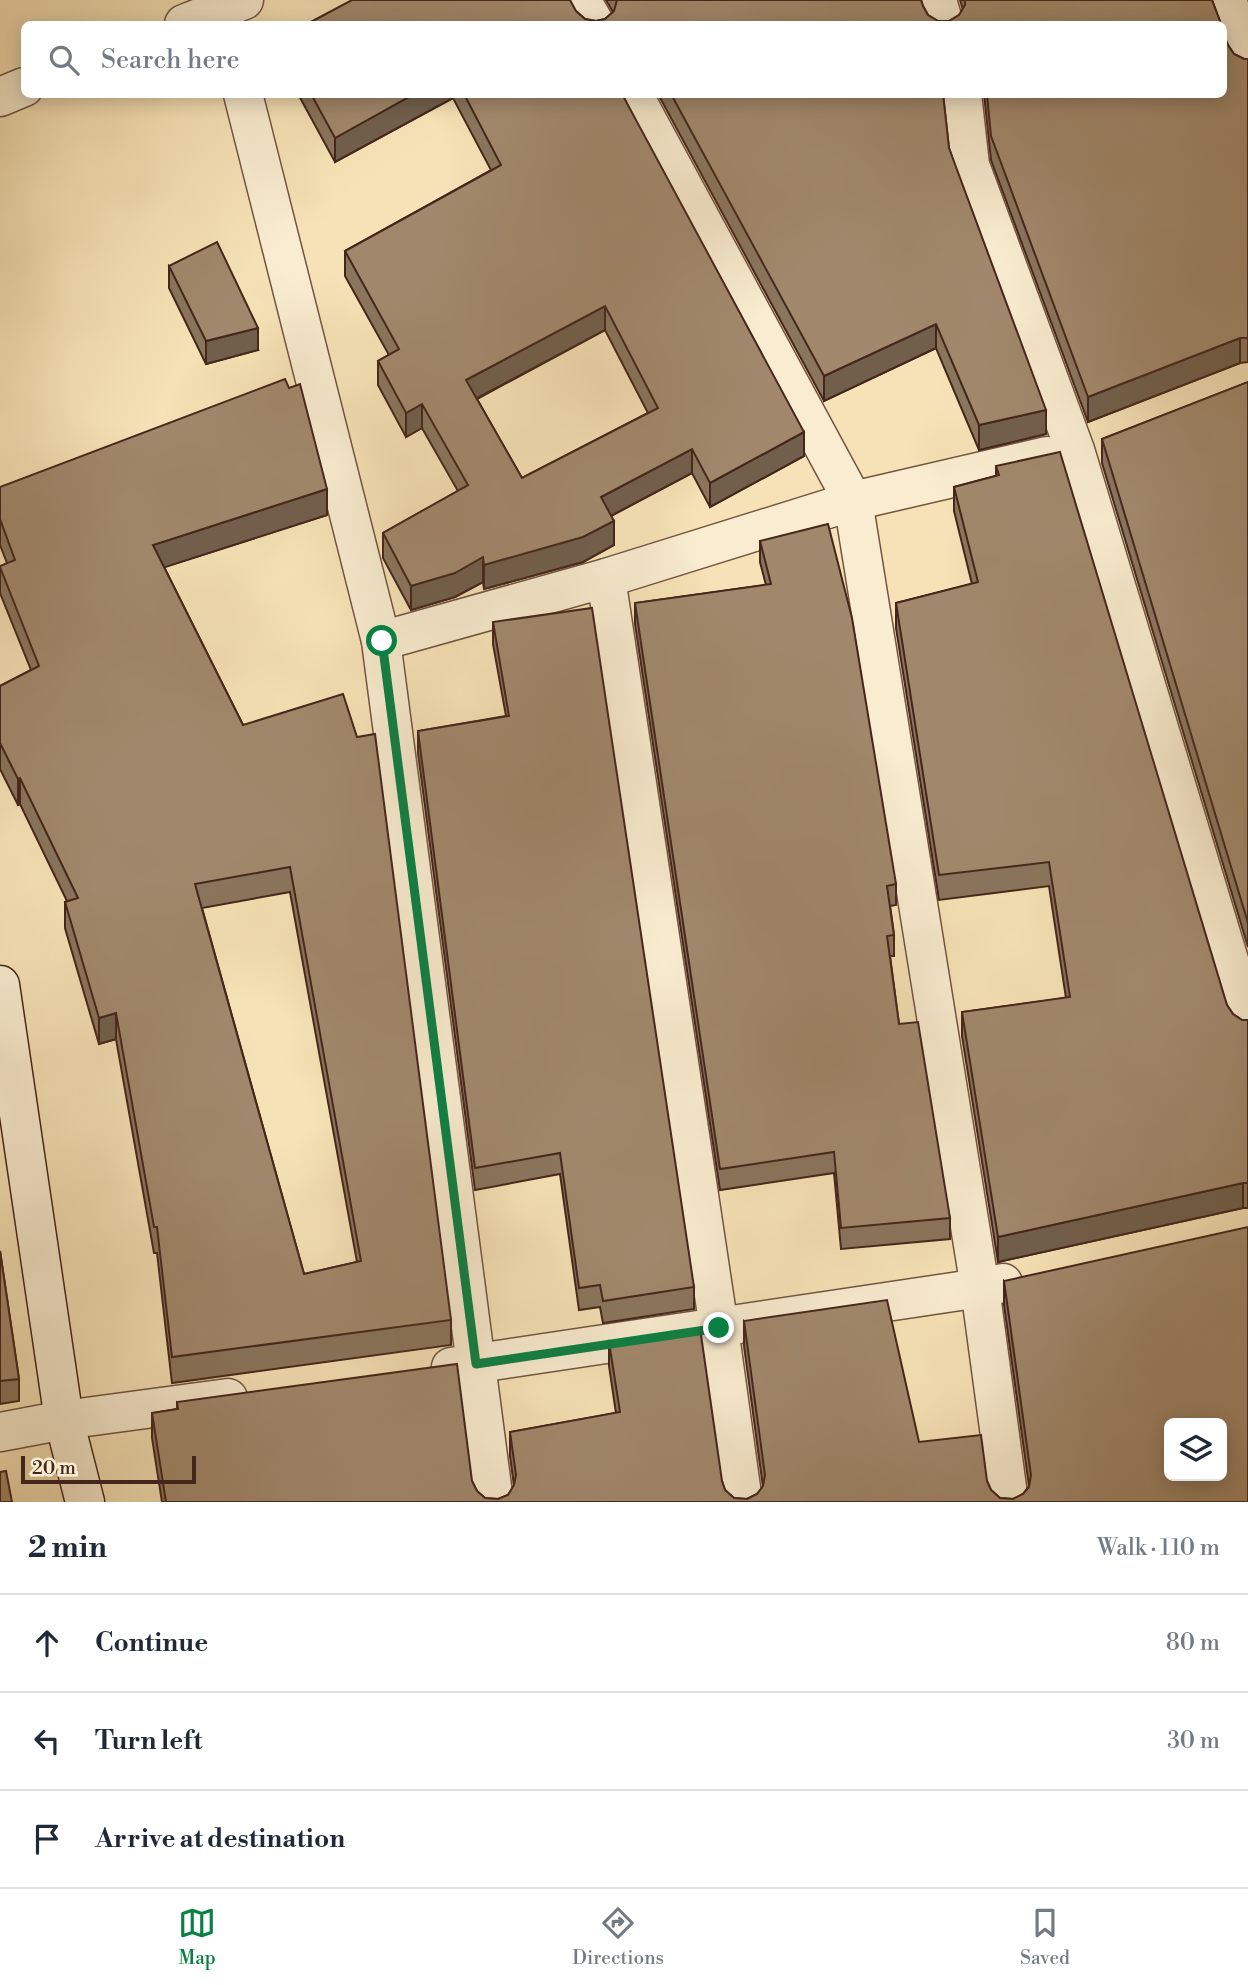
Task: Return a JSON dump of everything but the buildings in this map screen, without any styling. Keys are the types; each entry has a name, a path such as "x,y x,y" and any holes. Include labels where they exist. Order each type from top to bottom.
{"street":[{"path":"581,0 593,21"},
{"path":"937,0 943,21"},
{"path":"1227,0 1248,62"},
{"path":"193,21 228,9"},
{"path":"0,97 21,88"},
{"path":"244,98 382,641 494,1502"},
{"path":"635,98 853,501 980,1288 1009,1502"},
{"path":"962,98 970,165 1074,450 1248,1023"},
{"path":"382,641 606,578 853,501 1074,450 1112,436"},
{"path":"606,578 743,1502"},
{"path":"0,985 64,1420 85,1502"},
{"path":"421,1371 980,1288 1034,1276"},
{"path":"0,1432 64,1420 256,1394"}],"route":[{"path":"382,641 476,1364 719,1328"}]}
